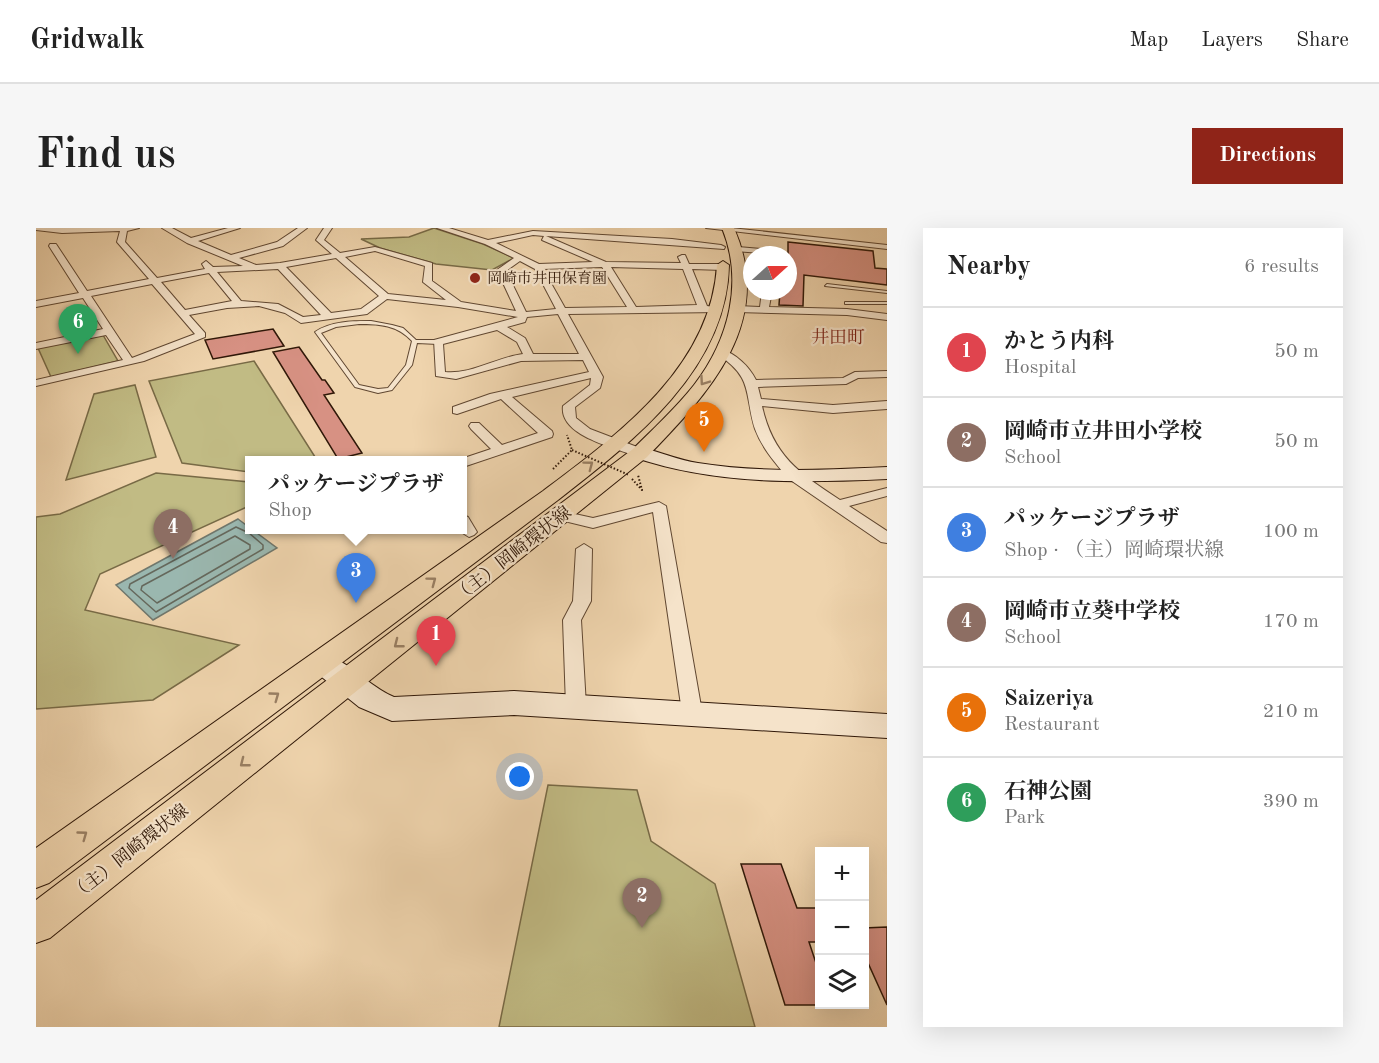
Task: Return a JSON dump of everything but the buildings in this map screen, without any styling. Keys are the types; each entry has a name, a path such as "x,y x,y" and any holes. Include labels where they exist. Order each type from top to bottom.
{"main road":[{"name":"（主）岡崎環状線","path":"36,924 631,461 705,383 722,352 719,309 727,245"},
{"name":"（主）岡崎環状線","path":"36,870 322,663 631,461 708,336 719,309"}],"street":[{"path":"36,228 62,231 135,228"},
{"path":"166,228 190,241 255,267"},
{"path":"190,241 236,228"},
{"path":"233,257 280,244 303,228"},
{"path":"328,228 320,240 385,296 458,304 523,315 562,311 719,309 847,312 887,317"},
{"path":"441,228 488,242 538,267 605,264 686,266 727,245 775,231 838,238 887,247"},
{"path":"521,228 605,264 633,309"},
{"path":"657,228 676,245 702,301 719,309"},
{"path":"39,380 129,361 201,335 121,243 124,229"},
{"path":"62,231 49,247 86,294 129,361"},
{"path":"773,246 775,231"},
{"path":"488,242 533,233 672,241 743,248"},
{"path":"190,241 237,302"},
{"path":"36,304 211,270 280,266 375,249 429,265 427,282 458,304"},
{"path":"520,258 501,270 523,315 522,320 438,342 440,374 460,375 512,359 588,357"},
{"path":"280,266 328,316"},
{"path":"538,267 596,375 596,386 569,406 569,417 578,428 631,461 656,460 717,471 794,476 887,473"},
{"path":"182,314 237,302 283,308 291,311 301,320 364,312 385,296"},
{"path":"764,310 766,300"},
{"path":"498,326 521,340 530,358"},
{"path":"36,346 109,331"},
{"path":"722,352 738,361 753,384 762,429 769,445 794,476 887,538"},
{"path":"753,384 846,381 855,375 887,374"},
{"path":"457,410 503,395 596,375"},
{"path":"467,461 547,434 503,395"},
{"path":"756,402 833,409 887,405"},
{"path":"475,426 500,450"},
{"path":"837,505 887,492"},
{"path":"561,516 593,523 659,506 692,712"},
{"path":"576,706 572,620 582,601 584,549"},
{"path":"322,663 369,699 392,709 514,703 692,712 887,726"}],"lane":[{"path":"827,285 887,292"},
{"path":"847,303 887,303"},
{"path":"415,341 409,365 390,389 378,392 357,386 318,332 333,326 377,323 403,329 415,341 438,342"}],"path":[{"path":"560,429 567,435 572,450"},
{"path":"572,450 631,461"},
{"path":"553,469 572,450"}],"shaded area":[{"path":"434,228 483,244 514,258 492,270 436,264 380,248 361,239 409,237"},
{"path":"103,335 118,361 51,377 38,348"},
{"path":"254,361 314,456 245,456 245,471 182,463 149,381"},
{"path":"135,385 156,457 66,480 94,394"},
{"path":"156,473 245,482 245,508 100,574 85,610 239,645 153,700 36,709 36,517 60,514"},
{"path":"548,785 637,790 651,841 715,884 755,1027 499,1027"}],"water":[{"path":"238,519 245,524 245,534 258,534 277,548 153,620 116,585"}],"place":[{"name":"岡崎市井田保育園","path":"475,278"},
{"name":"石神公園","path":"78,354"},
{"name":"Saizeriya","path":"704,452"},
{"name":"岡崎市立葵中学校","path":"173,559"},
{"name":"パッケージプラザ","path":"356,603"},
{"name":"かとう内科","path":"436,666"},
{"name":"岡崎市立井田小学校","path":"642,928"}],"district":[{"name":"井田町","path":"838,337"}]}
